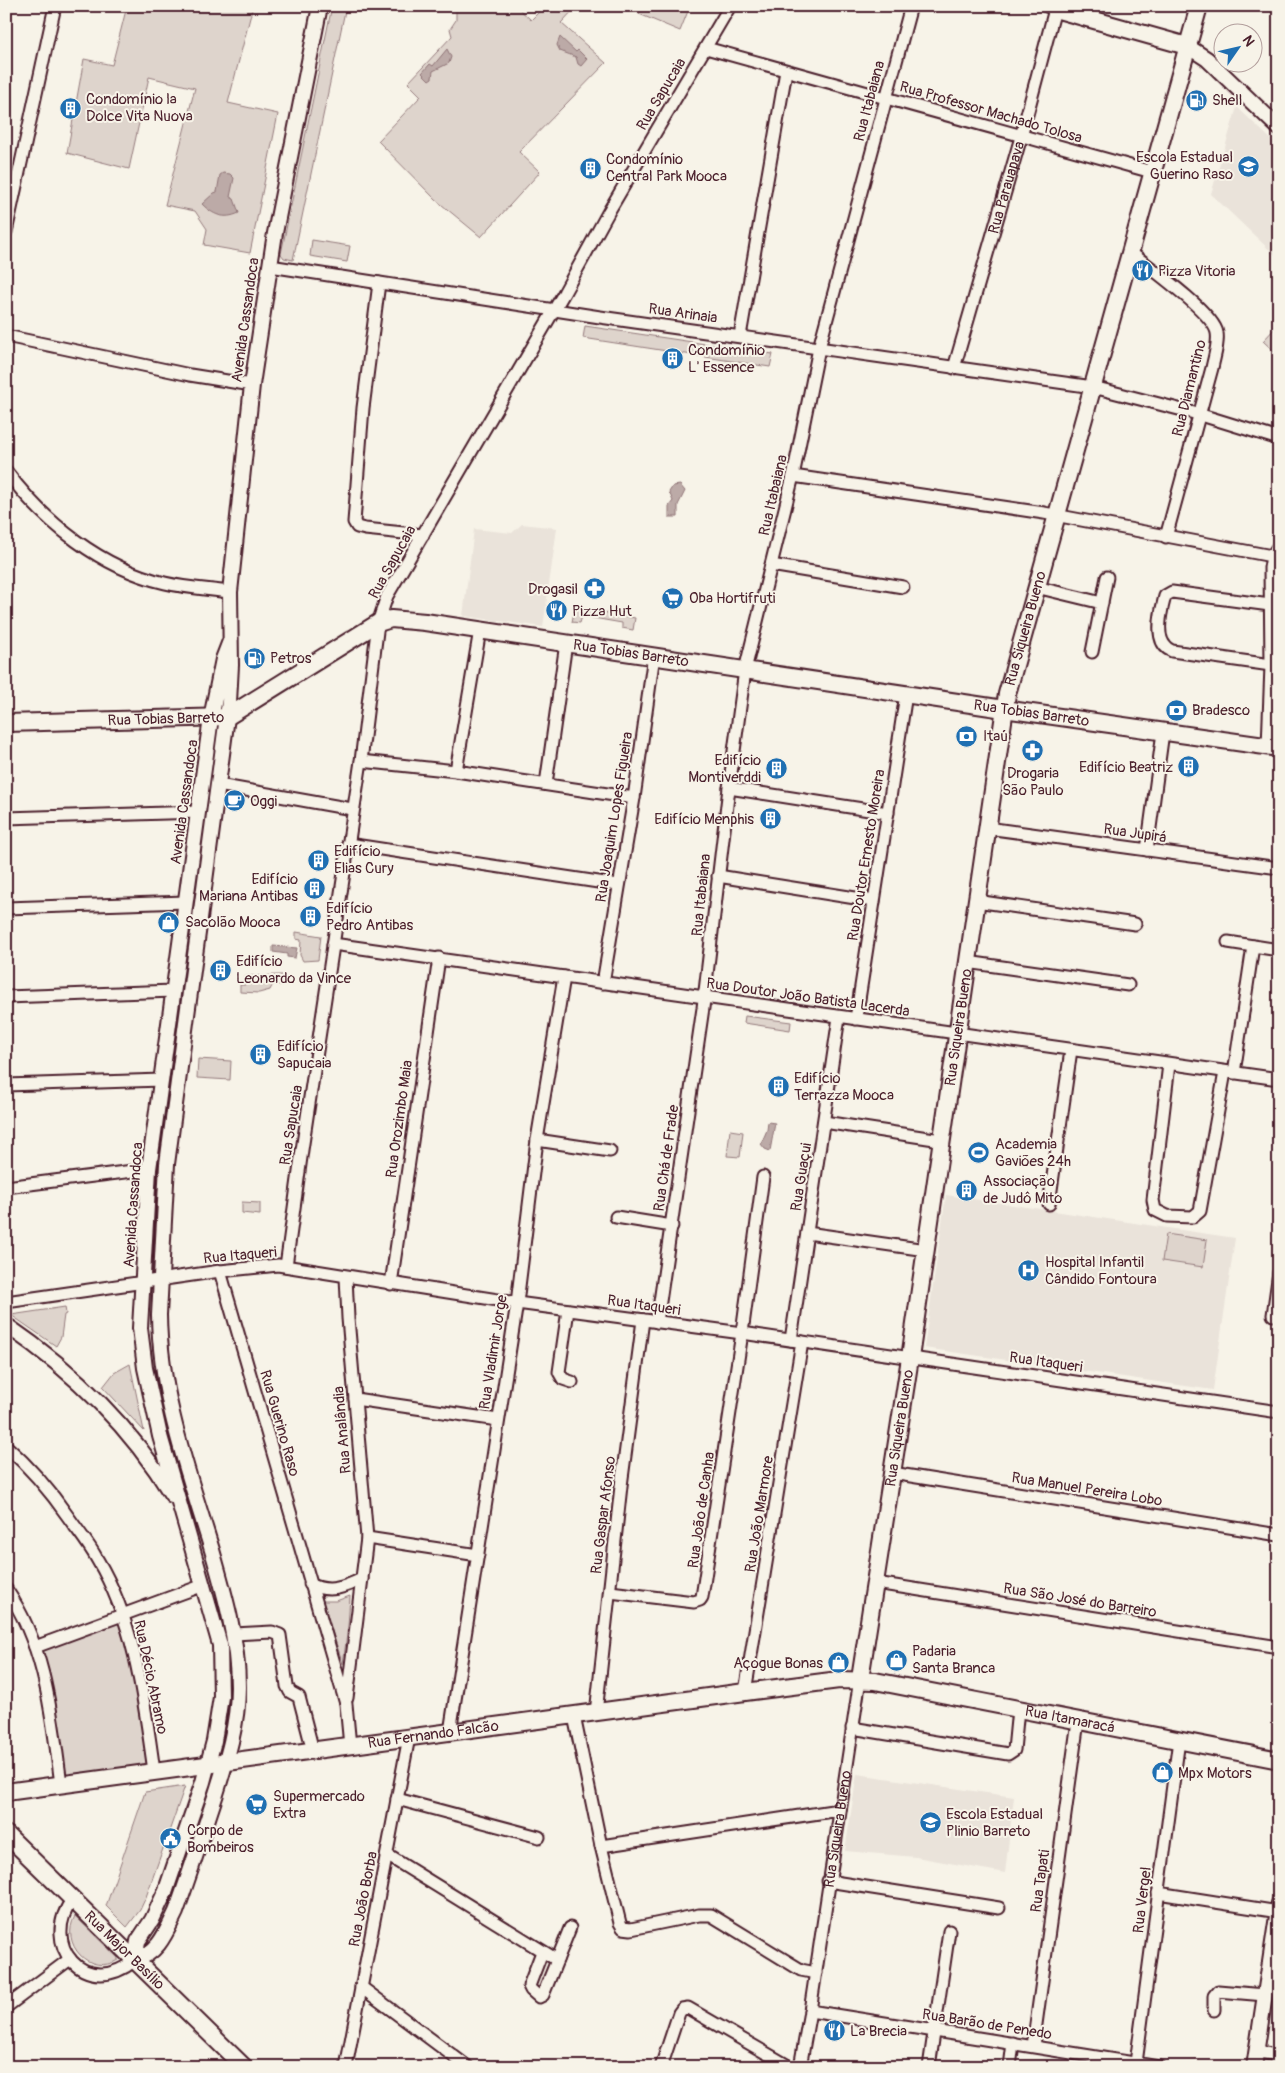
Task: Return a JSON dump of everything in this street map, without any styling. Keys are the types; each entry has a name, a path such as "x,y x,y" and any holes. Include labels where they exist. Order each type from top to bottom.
{"main road":[{"name":"Rua Siqueira Bueno","path":"860,1679 910,1358 1004,709 1036,587 1199,6"},
{"path":"1052,7 1187,46"},
{"name":"Rua Tobias Barreto","path":"6,723 220,717 378,623 392,619 654,655 1004,709 1273,747"},
{"name":"Rua Fernando Falcão","path":"6,1792 834,1680 860,1679"},
{"name":"Rua Itamaracá","path":"860,1679 1279,1760"},
{"name":"Rua Major Basílio","path":"6,1834 244,2067"}],"street":[{"path":"6,232 55,6"},
{"name":"Avenida Cassandoca","path":"135,1960 153,1952 166,1933 176,1912 226,1762 237,1712 238,1687 234,1634 226,1598 171,1413 159,1339 167,1164 218,785 223,659 230,641 230,592 252,385 270,266 320,6"},
{"name":"Rua Sapucaia","path":"286,1266 352,809 361,761 378,623 387,596 555,308 609,211 730,6"},
{"name":"Rua Itabaiana","path":"704,998 745,670 793,476 818,348 910,6"},
{"name":"Rua Parauapava","path":"954,368 1021,136 1052,7"},
{"path":"1187,46 1206,59 1279,128"},
{"name":"Rua Professor Machado Tolosa","path":"706,48 1152,172"},
{"path":"740,336 786,71"},
{"name":"Rua Diamantino","path":"1130,252 1180,292 1214,324 1217,334 1217,345 1166,537"},
{"name":"Rua Arinaia","path":"270,266 1093,387 1198,414 1279,439"},
{"path":"379,283 363,408 354,519 357,526 365,529 423,535"},
{"path":"6,336 190,375 252,385"},
{"path":"6,471 54,522 83,547 138,575 165,583 230,592"},
{"path":"793,476 1056,515 1272,556"},
{"path":"1273,747 1270,605 1272,556 1279,544"},
{"path":"771,565 903,587"},
{"path":"1092,652 1107,577"},
{"path":"1036,587 1102,602"},
{"path":"1270,605 1180,592 1168,593 1162,604 1160,638 1164,646 1175,652 1271,665"},
{"path":"456,772 480,630"},
{"path":"546,784 566,643"},
{"name":"Rua Joaquim Lopes Figueira","path":"603,983 634,798 654,655"},
{"name":"Rua Doutor Ernesto Moreira","path":"856,1019 906,694"},
{"name":"Avenida Cassandoca","path":"135,1960 138,1941 160,1905 208,1765 218,1721 222,1670 220,1644 160,1436 145,1368 140,1328 149,1169 198,812 220,717"},
{"path":"1147,850 1163,732"},
{"path":"361,761 546,784 634,798"},
{"path":"218,785 352,809"},
{"path":"729,788 888,813"},
{"path":"6,818 198,812"},
{"name":"Rua Jupirá","path":"986,828 1279,868"},
{"path":"348,844 618,885"},
{"path":"718,876 874,901"},
{"path":"976,901 1135,924"},
{"path":"6,908 186,902"},
{"path":"1228,942 1279,950"},
{"name":"Rua Doutor João Batista Lacerda","path":"334,944 1279,1079"},
{"path":"1169,1064 1153,1206 1154,1210 1162,1215 1193,1217 1200,1211 1203,1203 1230,1073 1253,946"},
{"name":"Rua Orozimbo Maia","path":"391,1284 439,958"},
{"path":"967,962 1128,984"},
{"name":"Rua Vladimir Jorge","path":"450,1732 517,1303 537,1140 564,977"},
{"path":"6,997 191,991"},
{"name":"Rua Chá de Frade","path":"656,1322 672,1226 704,998"},
{"name":"Rua Guaçui","path":"797,1341 807,1233 839,1017"},
{"path":"1048,1204 1071,1050"},
{"path":"6,1084 162,1080"},
{"path":"824,1122 941,1140"},
{"path":"537,1140 610,1151"},
{"path":"6,1187 149,1169"},
{"name":"Rua João de Canha","path":"610,1592 694,1602 702,1597 742,1333 763,1177"},
{"path":"616,1217 672,1226"},
{"path":"807,1233 926,1250"},
{"name":"Rua Itaqueri","path":"6,1302 220,1271 259,1266 286,1266 517,1303 742,1333 1279,1412"},
{"name":"Rua Guerino Raso","path":"220,1271 346,1704"},
{"path":"1273,1315 1279,1272"},
{"name":"Rua Analândia","path":"346,1277 368,1538 346,1704"},
{"path":"568,1310 559,1372 563,1379 572,1382"},
{"name":"Rua Gaspar Afonso","path":"596,1713 642,1320"},
{"path":"6,1325 80,1382 119,1423 149,1460 181,1510"},
{"name":"Rua João Marmore","path":"745,1692 797,1341"},
{"path":"355,1399 498,1420"},
{"name":"Rua Décio Abramo","path":"6,1446 35,1474 98,1559 122,1615 137,1669 154,1771"},
{"name":"Rua Manuel Pereira Lobo","path":"892,1474 1279,1535"},
{"path":"368,1538 478,1555"},
{"path":"310,1584 322,1589 335,1589 362,1579"},
{"name":"Rua São José do Barreiro","path":"876,1583 1279,1647"},
{"path":"35,1647 204,1585"},
{"path":"6,1589 35,1647 52,1714 61,1784"},
{"path":"234,1634 272,1632 280,1635 287,1686 290,1692 299,1697 313,1751"},
{"name":"Rua Siqueira Bueno","path":"800,2067 860,1679"},
{"path":"346,1704 350,1746"},
{"path":"852,1728 1008,1754 1012,1753 1014,1747 1018,1709"},
{"path":"574,1716 601,1846 620,1923 623,1928 631,1929 699,1915 711,1916 801,1970 816,1973"},
{"name":"Rua Tapati","path":"1033,2046 1078,1720"},
{"name":"Rua João Borba","path":"346,2067 409,1737"},
{"name":"Rua Vergel","path":"1136,2063 1179,1740"},
{"path":"397,1799 539,1837"},
{"path":"601,1846 840,1810"},
{"path":"189,1824 205,1828"},
{"path":"180,1847 196,1852"},
{"path":"387,1855 556,1960"},
{"path":"828,1881 999,1908"},
{"path":"1158,1893 1278,1909 1254,2067"},
{"path":"73,1900 63,1914 60,1926 62,1939 70,1959 85,1971 98,1975 114,1973 125,1968 135,1960"},
{"path":"542,1952 529,1986 530,1990 539,1997 543,1995 570,1928"},
{"path":"929,2067 950,1931"},
{"path":"6,2007 70,1959"},
{"path":"361,1987 468,2067"},
{"path":"1214,2010 1214,1996 1218,1991 1265,1996"},
{"path":"661,2067 679,2013 682,2009 688,2008 790,2067"},
{"name":"Rua Barão de Penedo","path":"810,2011 1159,2067"},
{"path":"1010,2067 1013,2043"},
{"path":"1257,2052 1279,2055"}],"shaded area":[{"path":"127,6 253,6 228,103 278,114 250,253 204,245 207,229 195,211 165,205 195,88 149,77 129,169 67,153 84,59 112,65"},
{"path":"332,6 346,6 293,260 284,258 281,254"},
{"path":"458,6 516,6 531,20 545,6 577,6 561,23 606,63 519,152 540,172 481,237 436,200 378,141 421,96 408,83 452,36 450,29 456,20 456,9"},
{"path":"643,6 690,6 680,31 639,14"},
{"path":"560,37 576,52 578,50 587,59 581,66 578,64 576,57 560,51 557,45"},
{"path":"447,49 451,57 449,63 433,71 432,78 429,80 422,73 430,64 433,66"},
{"name":"Escola Estadual Guerino Raso","path":"1237,107 1279,147 1279,259 1211,194"},
{"path":"223,173 230,174 234,178 230,197 234,199 239,213 234,215 224,216 215,214 202,204 217,192 220,175"},
{"path":"312,240 350,246 347,262 310,256"},
{"path":"585,326 773,354 770,367 583,338"},
{"path":"1277,326 1279,327 1279,356 1263,341"},
{"path":"680,485 685,491 678,505 678,517 669,517 669,506 673,501 669,492 673,486"},
{"path":"522,524 557,528 543,627 463,616 474,529 512,533"},
{"path":"575,607 635,618 633,630 622,628 622,623 582,616 580,623 572,622"},
{"path":"214,744 218,744 166,1124 162,1123"},
{"path":"296,932 321,936 318,960 303,961 300,955 301,940 296,939"},
{"path":"273,946 297,948 295,958 287,957 287,954 273,952"},
{"path":"282,975 282,985 273,984 270,990 259,993 240,992 240,985 245,985 245,977 247,976"},
{"path":"745,1016 791,1022 790,1030 744,1023"},
{"path":"198,1059 231,1061 230,1080 197,1078"},
{"path":"768,1122 775,1123 770,1151 761,1144"},
{"path":"730,1130 743,1132 740,1157 727,1156"},
{"name":"Hospital Infantil Cândido Fontoura","path":"946,1195 1235,1238 1213,1390 924,1348"},
{"path":"242,1202 260,1203 260,1215 242,1213"},
{"path":"1166,1234 1207,1240 1203,1267 1162,1261"},
{"path":"65,1307 66,1314 64,1315 61,1337 56,1346 11,1315"},
{"path":"130,1364 144,1431 103,1387 114,1373"},
{"path":"350,1596 343,1664 322,1601 336,1601"},
{"path":"123,1617 154,1771 61,1784 35,1647"},
{"name":"Escola Estadual Plinio Barreto","path":"857,1774 1014,1797 1005,1873 916,1857 845,1851"},
{"path":"185,1786 146,1897 140,1910 127,1927 106,1906 145,1792"},
{"path":"75,1916 118,1960 107,1964 97,1964 88,1961 80,1955 74,1947 71,1937 71,1927"}],"place":[{"name":"Shell","path":"1196,100"},
{"name":"Condomínio la Dolce Vita Nuova","path":"70,108"},
{"name":"Escola Estadual Guerino Raso","path":"1249,166"},
{"name":"Condomínio Central Park Mooca","path":"590,168"},
{"name":"Pizza Vitoria","path":"1142,271"},
{"name":"Condomínio L' Essence","path":"672,359"},
{"name":"Drogasil","path":"594,589"},
{"name":"Oba Hortifruti","path":"673,598"},
{"name":"Pizza Hut","path":"556,611"},
{"name":"Petros","path":"254,658"},
{"name":"Bradesco","path":"1176,710"},
{"name":"Itaú","path":"967,736"},
{"name":"Drogaria São Paulo","path":"1033,750"},
{"name":"Edifício Beatriz","path":"1189,767"},
{"name":"Edifício Montiverddi","path":"777,769"},
{"name":"Oggi","path":"234,801"},
{"name":"Edifício Menphis","path":"770,819"},
{"name":"Edifício Elias Cury","path":"318,860"},
{"name":"Edifício Mariana Antibas","path":"314,888"},
{"name":"Edifício Pedro Antibas","path":"310,917"},
{"name":"Sacolão Mooca","path":"169,922"},
{"name":"Edifício Leonardo da Vince","path":"220,970"},
{"name":"Edifício Sapucaia","path":"261,1055"},
{"name":"Edifício Terrazza Mooca","path":"778,1087"},
{"name":"Academia Gaviões 24h","path":"979,1153"},
{"name":"Associação de Judô Mito","path":"967,1190"},
{"name":"Hospital Infantil Cândido Fontoura","path":"1029,1271"},
{"name":"Padaria Santa Branca","path":"896,1660"},
{"name":"Açogue Bonas","path":"839,1663"},
{"name":"Mpx Motors","path":"1162,1773"},
{"name":"Supermercado Extra","path":"257,1805"},
{"name":"Escola Estadual Plinio Barreto","path":"930,1823"},
{"name":"Corpo de Bombeiros","path":"171,1839"},
{"name":"La Brecia","path":"834,2031"}]}
